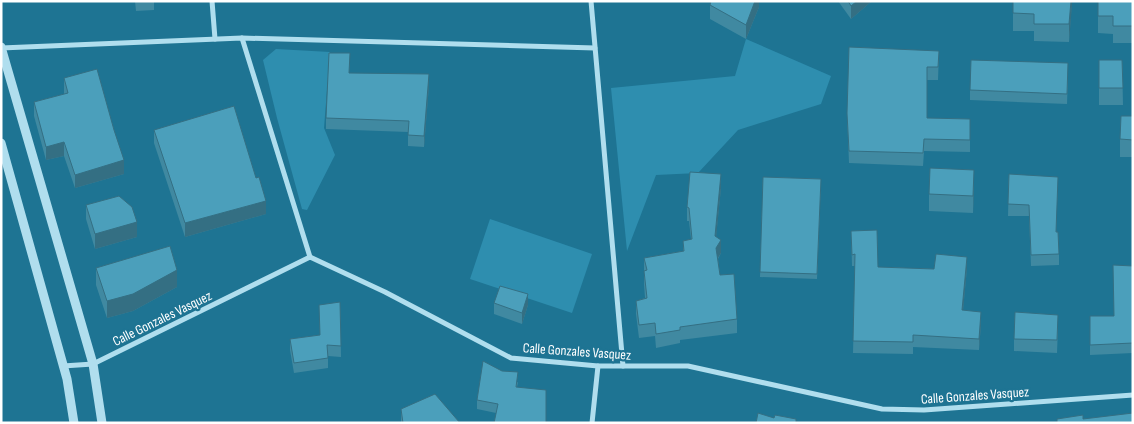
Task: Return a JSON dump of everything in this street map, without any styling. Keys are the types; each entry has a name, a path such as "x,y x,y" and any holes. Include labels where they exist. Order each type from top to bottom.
{"street":[{"path":"212,1 215,39"},
{"path":"591,1 623,366"},
{"path":"242,38 310,257"},
{"path":"102,423 93,364 1,47 242,38 595,48"},
{"path":"1,143 63,366 74,423"},
{"name":"Calle Gonzales Vasquez","path":"63,366 93,364 310,257 385,292 511,358 598,366 688,366 882,409 924,410 1133,395"},
{"path":"592,423 598,366"}],"shaded area":[{"path":"746,39 831,76 821,104 738,130 698,173 656,175 627,251 611,88 735,76"},
{"path":"276,49 330,52 324,128 335,155 307,210 302,209 263,60"},
{"path":"490,219 592,254 572,313 470,279"}],"building":[{"path":"711,1 755,1 746,25 710,5"},
{"path":"848,1 857,1 851,6"},
{"path":"1013,1 1071,1 1069,24 1034,24 1034,14 1013,13"},
{"path":"1098,1 1133,1 1133,26 1113,26 1113,16 1098,16"},
{"path":"849,47 939,51 938,67 927,67 927,118 970,119 970,140 924,139 923,153 849,151 847,113"},
{"path":"329,53 350,53 349,73 429,74 424,136 408,135 409,121 326,118"},
{"path":"971,60 1068,63 1067,94 970,90"},
{"path":"1099,60 1122,60 1123,88 1099,88"},
{"path":"97,69 124,160 75,175 64,142 46,147 34,102 68,93 64,78"},
{"path":"234,106 256,178 259,177 266,201 185,223 154,130"},
{"path":"1121,116 1133,116 1133,140 1120,139"},
{"path":"930,168 974,170 973,196 929,194"},
{"path":"690,172 721,174 715,236 721,240 716,248 720,275 734,274 737,319 680,327 680,330 656,334 655,323 639,325 636,301 647,298 644,271 647,270 644,258 684,251 683,241 692,239 689,208 687,207"},
{"path":"1009,174 1058,177 1056,232 1058,232 1059,254 1031,255 1029,205 1008,204"},
{"path":"763,177 821,179 817,274 760,272"},
{"path":"119,196 132,207 137,222 95,234 86,205"},
{"path":"877,230 878,267 934,269 936,254 967,257 962,310 981,312 979,339 913,335 913,342 853,341 855,254 852,255 851,231"},
{"path":"170,246 177,270 133,294 107,301 96,268"},
{"path":"1113,265 1133,266 1133,343 1090,345 1090,316 1114,316"},
{"path":"500,286 528,294 522,313 494,303"},
{"path":"340,302 341,346 327,345 328,358 294,363 290,339 320,335 319,305"},
{"path":"1015,312 1058,315 1057,340 1014,339"},
{"path":"483,361 502,371 518,372 516,387 546,390 546,423 494,423 498,404 477,400"},
{"path":"435,394 460,423 403,423 401,409"},
{"path":"758,413 774,418 775,415 796,419 796,423 756,423"},
{"path":"1133,413 1133,423 1057,423 1057,419 1083,415 1083,419"}]}
